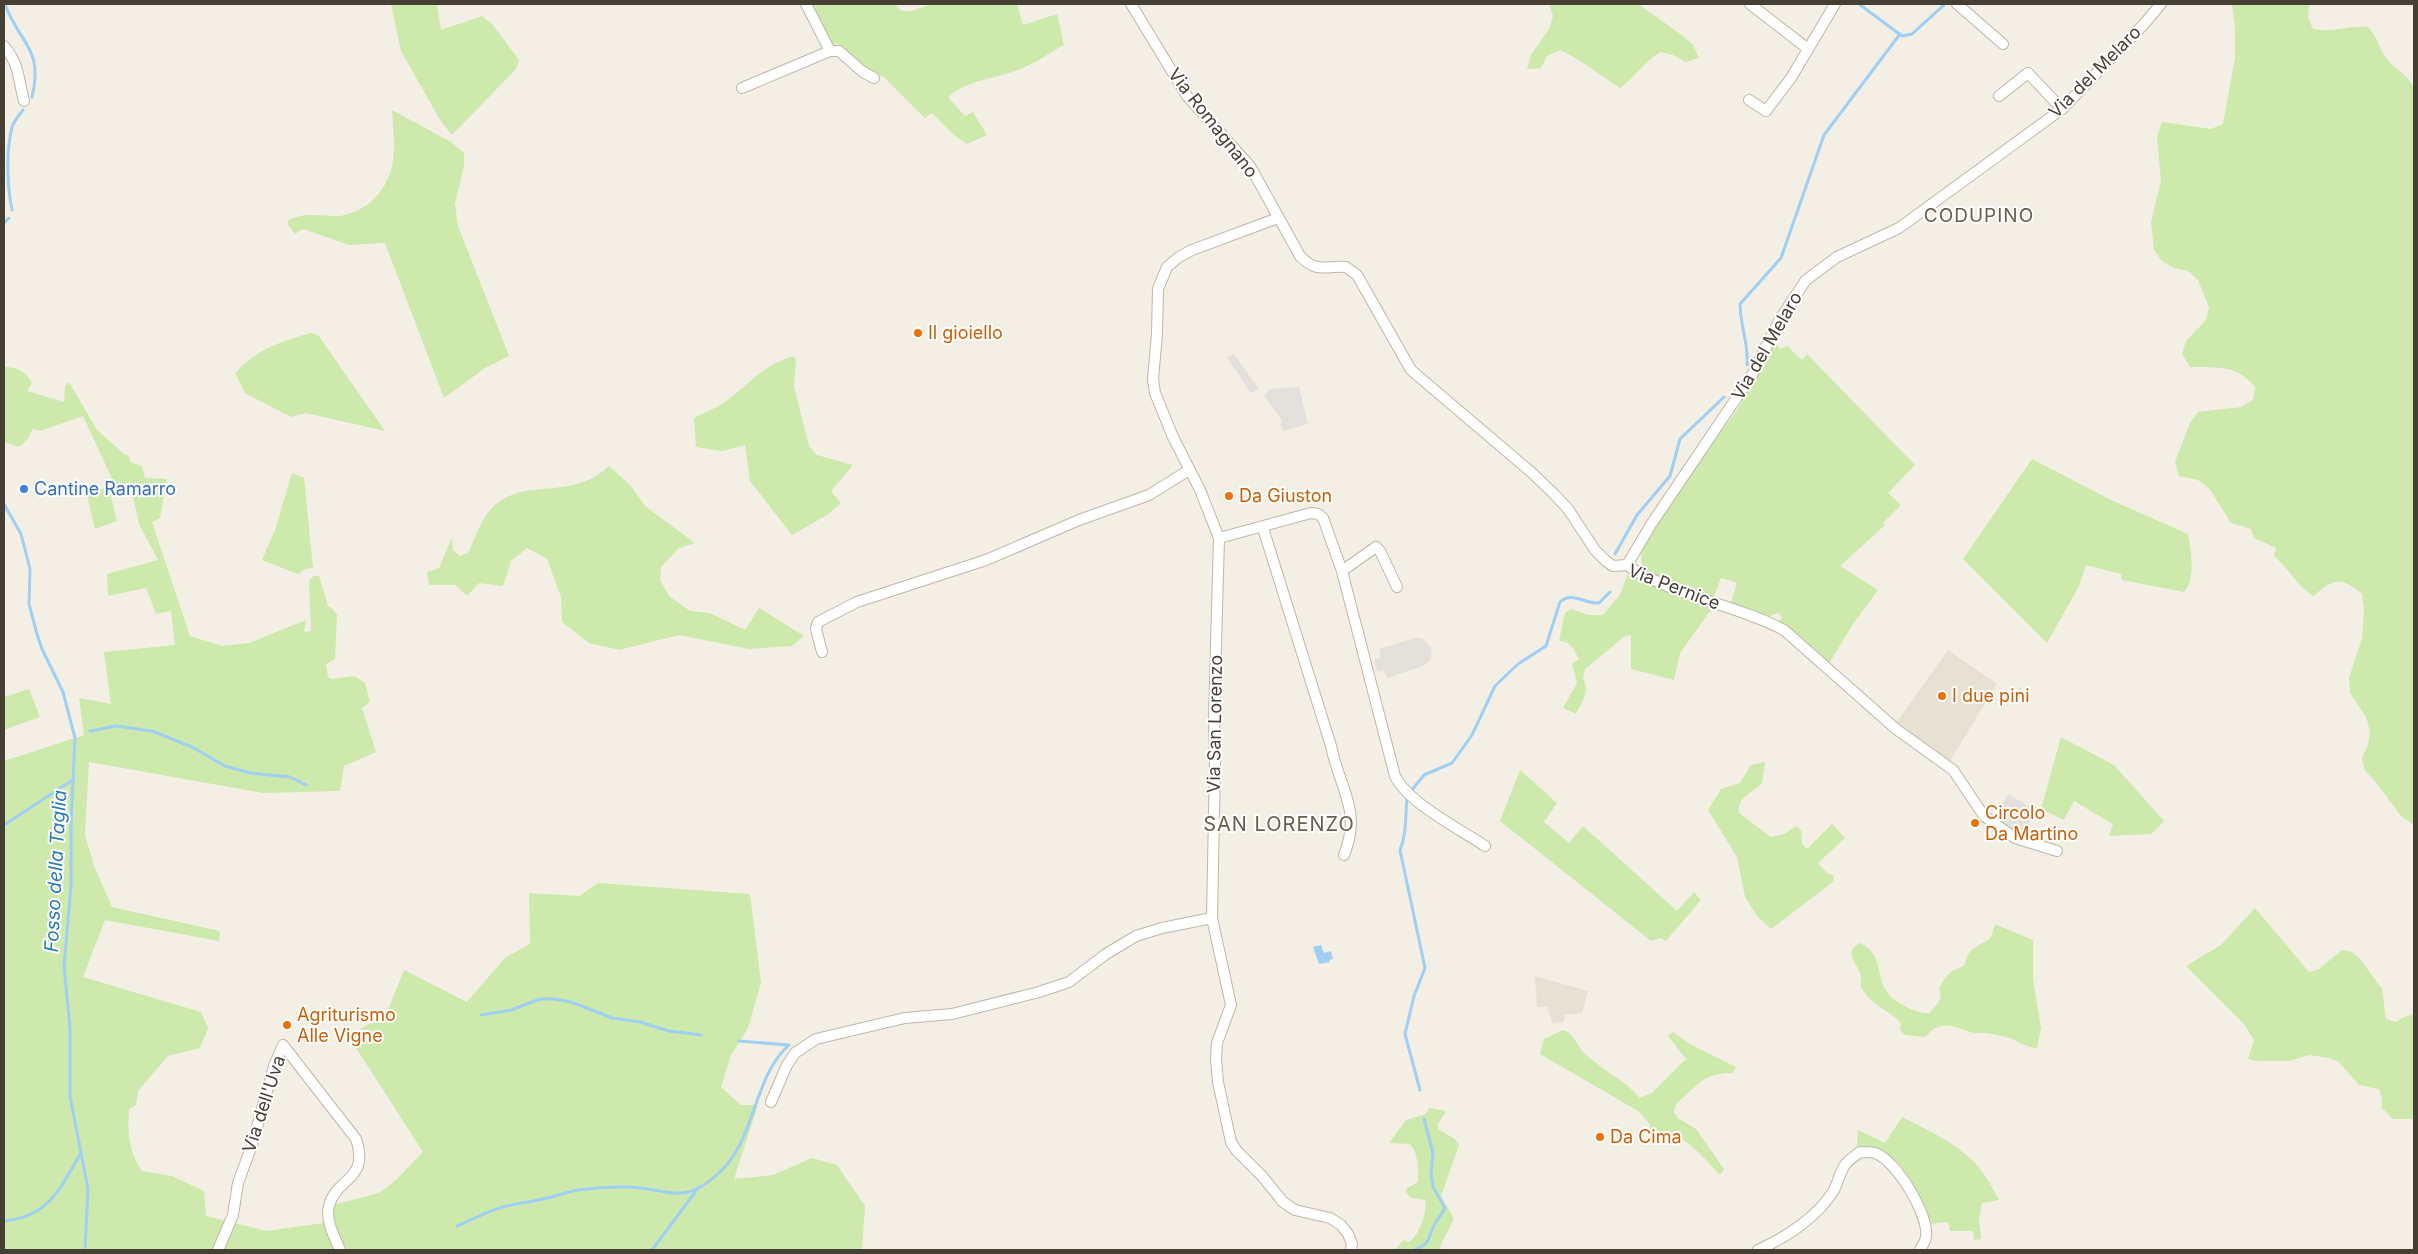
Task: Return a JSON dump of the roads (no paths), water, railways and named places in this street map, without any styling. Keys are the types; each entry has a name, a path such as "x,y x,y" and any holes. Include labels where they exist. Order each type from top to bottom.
{"street":[{"path":"806,4 830,51"},
{"name":"Via Romagnano","path":"1131,4 1187,96 1250,166 1278,218"},
{"path":"1750,4 1808,48"},
{"path":"1749,100 1766,111 1791,78 1835,4"},
{"path":"1957,4 2003,44"},
{"name":"Via del Melaro","path":"1624,566 1752,375 1780,319 1806,280 1837,256 1899,228 2062,109 2161,4"},
{"path":"4,46 12,56 18,69 24,101"},
{"path":"742,88 830,51 839,51 863,72 874,78"},
{"path":"1999,96 2028,73 2062,109"},
{"name":"Via San Lorenzo","path":"1278,218 1192,250 1173,261 1162,276 1158,289 1157,334 1152,379 1154,394 1219,538 1214,718 1212,918 1231,1005 1217,1043 1216,1059 1231,1142 1282,1202 1295,1210 1330,1218 1341,1226 1348,1234 1352,1244 1351,1250"},
{"name":"Via Pernice","path":"1278,218 1288,231 1300,256 1308,264 1316,268 1346,267 1356,275 1411,370 1531,472 1554,494 1568,509 1595,550 1606,562 1613,566 1624,566 1692,596 1763,619 1784,630 1896,729 1953,770 1984,816 2015,838 2057,851"},
{"path":"822,652 816,629 818,622 857,602 986,560 1078,520 1149,496 1189,470"},
{"path":"1219,538 1263,528 1311,513 1318,514 1323,518 1342,571 1395,776 1400,787 1413,798 1485,846"},
{"path":"1263,528 1331,746 1336,769 1351,809 1353,824 1344,855"},
{"path":"1342,571 1376,548 1380,551 1397,587"},
{"path":"771,1102 795,1053 816,1039 905,1018 952,1014 1039,992 1069,982 1106,954 1136,936 1162,928 1212,918"},
{"name":"Via dell'Uva","path":"218,1250 233,1215 238,1184 252,1144 274,1066 283,1045 356,1139 359,1149 359,1161 355,1173 332,1196 328,1208 330,1227 340,1250"},
{"path":"1758,1250 1798,1227 1823,1205 1834,1190 1845,1164 1860,1152 1875,1153 1886,1159 1903,1180 1925,1223 1926,1237 1920,1250"}],"water":[{"path":"1321,945 1324,953 1331,951 1333,959 1329,960 1330,962 1319,964 1313,947"}],"waterway":[{"path":"5,4 32,56 35,67 32,97"},
{"path":"1859,4 1902,36 1912,34 1945,4"},
{"path":"1747,365 1747,350 1740,304 1781,258 1824,135 1900,34"},
{"path":"12,210 8,180 10,136 15,120 23,110"},
{"path":"4,223 9,218"},
{"path":"1615,554 1637,515 1670,476 1680,439 1724,397"},
{"name":"Fosso della Taglia","path":"4,504 21,534 30,569 29,604 42,649 63,692 75,738 71,822 71,886 64,966 70,1028 70,1096 88,1189 85,1250"},
{"path":"1411,791 1424,775 1452,763 1472,735 1495,686 1518,664 1546,646 1560,602 1565,599 1574,598 1599,603 1610,592"},
{"path":"90,731 116,726 152,731 192,747 225,766 250,773 290,777 306,785"},
{"path":"4,825 74,779"},
{"path":"1407,799 1405,831 1400,850 1425,968 1414,996 1405,1034 1420,1090"},
{"path":"481,1015 511,1010 540,999 554,999 571,1002 612,1018 640,1022 669,1031 701,1035"},
{"path":"739,1041 788,1045"},
{"path":"457,1226 497,1209 577,1190 626,1187 684,1193 706,1184 731,1159 748,1126 768,1074 777,1058 789,1045"},
{"path":"1415,1250 1428,1241 1433,1227 1445,1208 1433,1187 1431,1173 1433,1153 1424,1119"},
{"path":"4,1221 32,1214 43,1207 52,1199 81,1153"},
{"path":"652,1250 699,1187"}],"place":[{"name":"Il gioiello","path":"918,333"},
{"name":"Cantine Ramarro","path":"24,489"},
{"name":"Da Giuston","path":"1229,496"},
{"name":"I due pini","path":"1942,696"},
{"name":"Circolo Da Martino","path":"1975,823"},
{"name":"Agriturismo Alle Vigne","path":"287,1025"},
{"name":"Da Cima","path":"1600,1137"}],"district":[{"name":"CODUPINO","path":"1979,215"},
{"name":"SAN LORENZO","path":"1279,824"}]}
